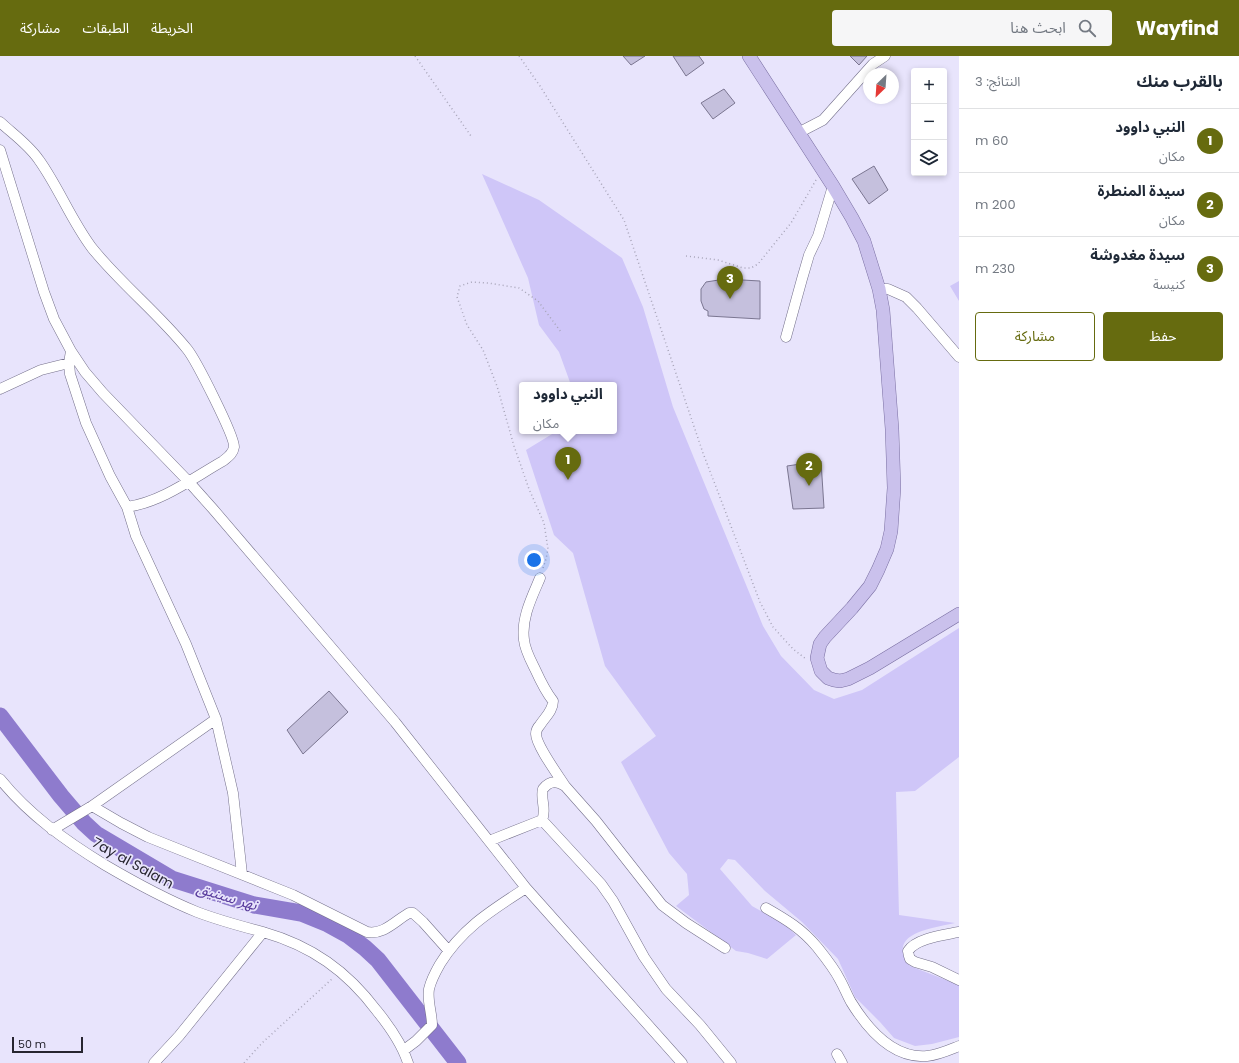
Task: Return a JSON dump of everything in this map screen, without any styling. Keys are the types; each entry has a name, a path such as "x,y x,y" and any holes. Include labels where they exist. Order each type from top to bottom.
{"main road":[{"path":"749,56 833,186 864,241 879,289 883,310 892,429 894,488 891,531 884,556 870,586 820,644 817,658 821,671 828,678 834,680 840,681 848,679 870,668 959,614"}],"street":[{"path":"798,133 823,120 873,64 885,56"},
{"path":"0,122 33,152 49,173 78,228 86,239 121,281 165,324 188,351 225,420 233,440 234,446 232,453 228,457 154,499 140,505 127,507"},
{"path":"0,150 44,292 54,319 71,351 85,372 107,398 188,481 395,722 526,888 682,1063"},
{"path":"786,337 809,256 818,236 833,186"},
{"path":"879,289 888,289 906,297 959,357"},
{"path":"71,351 69,363 70,374 86,423 110,476 127,507 136,536 186,644 216,719 233,793 242,874"},
{"path":"0,389 41,370 69,363"},
{"path":"540,578 524,622 524,640 528,654 537,674 553,701 551,710 536,733 544,753 565,786 596,821 650,891 662,904 686,923 725,948"},
{"path":"52,830 88,808 216,719"},
{"name":"7ay al Salam","path":"0,779 28,810 52,830 123,876 162,896 221,921 263,932 303,947 322,957 340,971 365,995 386,1022 404,1050 408,1063"},
{"path":"542,820 544,812 542,799 543,789 546,785 556,781 565,786"},
{"path":"88,808 148,837 293,895 367,932 378,933 408,913 413,913 448,950"},
{"path":"489,841 542,820"},
{"path":"542,820 601,884 613,901 644,957 666,990 700,1025 731,1063"},
{"path":"404,1050 416,1041 432,1025 428,996 429,988 432,978 448,950 461,935 485,914 526,888"},
{"path":"766,908 802,931 840,979 851,1001 861,1016 886,1044 902,1052 921,1056 936,1054 959,1046"},
{"path":"154,1063 188,1025 263,932"},
{"path":"959,932 914,944 908,951 910,959 915,962 932,967 959,980"},
{"path":"837,1054 842,1063"}],"path":[{"path":"415,56 471,136"},
{"path":"519,56 540,86 624,220 703,452 760,602 774,627 793,649 821,671"},
{"path":"686,256 718,260 743,268 751,268 758,264 791,223 821,169"},
{"path":"540,578 548,549 544,523 529,489 514,446 497,386 483,350 467,325 457,297 460,286 472,282 519,288 538,301 561,332"},
{"path":"244,1063 262,1043 340,971"}],"shaded area":[{"path":"482,174 539,200 622,258 643,307 673,407 763,626 781,656 814,690 834,699 862,690 959,628 959,757 915,791 896,792 899,915 955,923 925,930 907,939 903,946 904,955 910,966 959,985 959,1037 932,1044 915,1046 894,1038 855,997 838,959 802,922 765,891 735,860 728,859 720,869 752,906 784,924 796,935 767,959 736,951 676,906 689,895 687,874 669,853 621,762 656,736 605,666 573,553 554,535 526,450 552,434 617,434 617,382 570,382 559,352 539,325 528,278"},
{"path":"959,281 959,301 950,286"}],"building":[{"path":"623,56 645,56 631,65"},
{"path":"673,56 699,56 704,63 686,76"},
{"path":"850,56 867,56 859,65"},
{"path":"724,89 735,103 713,119 701,103"},
{"path":"874,166 888,190 869,204 852,179"},
{"path":"725,279 760,281 760,319 708,316 708,311 704,309 701,301 701,289 706,282"},
{"path":"821,461 824,508 793,509 787,466"},
{"path":"329,691 348,712 303,754 287,730"}],"waterway":[{"name":"نهر سينيق","path":"0,716 61,796 84,823 96,834 172,879 254,905 301,913 328,924 348,935 378,960 458,1063"}],"place":[{"name":"سيدة مغدوشة","path":"730,299"},
{"name":"النبي داوود","path":"568,480"},
{"name":"سيدة المنطرة","path":"809,486"}]}
